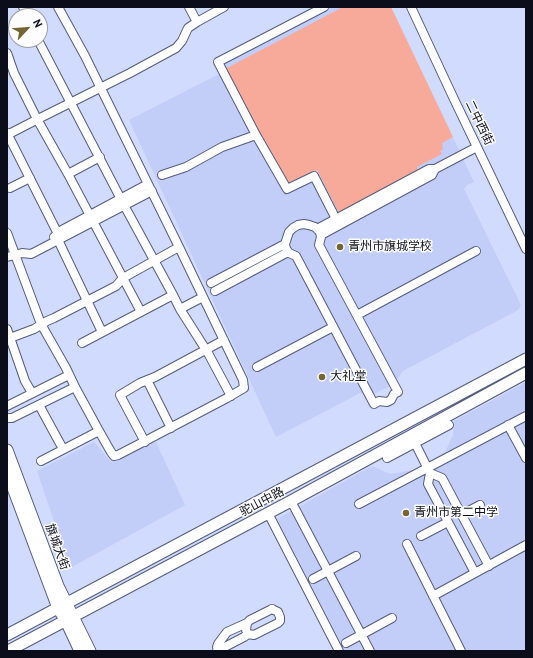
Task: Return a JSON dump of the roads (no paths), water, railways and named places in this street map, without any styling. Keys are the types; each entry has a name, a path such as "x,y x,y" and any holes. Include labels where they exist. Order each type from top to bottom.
{"main road":[{"name":"驼山中路","path":"7,634 526,359"},
{"name":"驼山中路","path":"8,651 291,501 526,373"},
{"name":"旗城大街","path":"7,450 58,586 62,606"},
{"name":"旗城大街","path":"7,472 62,606 90,651"},
{"name":"旗城大街","path":"69,619 80,651"}],"street":[{"path":"7,233 11,256 41,324 114,456 145,442 244,388 243,380 179,247 101,88 58,7"},
{"path":"189,7 197,22"},
{"path":"102,332 30,178 7,134 72,103 176,48 182,41 188,28 224,7"},
{"path":"324,7 218,62 256,135 287,189 314,176 336,219"},
{"name":"二中西街","path":"411,7 526,249"},
{"path":"42,48 180,309 208,353 231,396"},
{"path":"7,53 14,73 37,119 92,218 141,312"},
{"path":"162,175 186,167 222,147 256,135"},
{"path":"319,232 336,219 429,169 435,169 477,147"},
{"path":"68,174 100,157"},
{"path":"319,232 432,176 435,169"},
{"path":"10,188 30,178"},
{"path":"11,256 31,254 92,218 150,188"},
{"path":"298,225 309,225 319,232 321,237 319,244 398,392 394,394 391,400 387,402 379,401 374,404 296,256 289,254 286,248 289,232 298,225"},
{"path":"10,338 34,329 116,286 123,278 179,247"},
{"path":"213,287 286,248"},
{"path":"356,315 476,251"},
{"path":"82,343 173,295"},
{"path":"180,309 203,297"},
{"path":"257,367 333,327"},
{"path":"7,329 25,381 32,393"},
{"path":"145,442 120,394 224,340"},
{"path":"7,406 69,375"},
{"path":"147,380 171,428"},
{"path":"7,418 12,418 75,387"},
{"path":"39,405 63,449"},
{"path":"359,504 429,471 526,416"},
{"path":"387,458 449,425"},
{"path":"508,425 526,458"},
{"path":"42,461 99,431"},
{"path":"415,443 429,471 428,484 475,573"},
{"path":"429,471 442,478 489,566"},
{"path":"291,501 370,651"},
{"path":"461,515 480,505"},
{"path":"268,513 339,651"},
{"path":"421,536 448,522"},
{"path":"407,544 461,651"},
{"path":"433,596 526,545"},
{"path":"313,579 356,556"},
{"path":"272,609 278,612 280,617 278,623 254,635 248,634 218,651 218,644 227,632 247,623 272,609"},
{"path":"346,643 392,618"},
{"path":"247,623 246,630 248,634"}],"place":[{"name":"青州市旗城学校","path":"340,247"},
{"name":"大礼堂","path":"322,377"},
{"name":"青州市第二中学","path":"406,513"}]}
